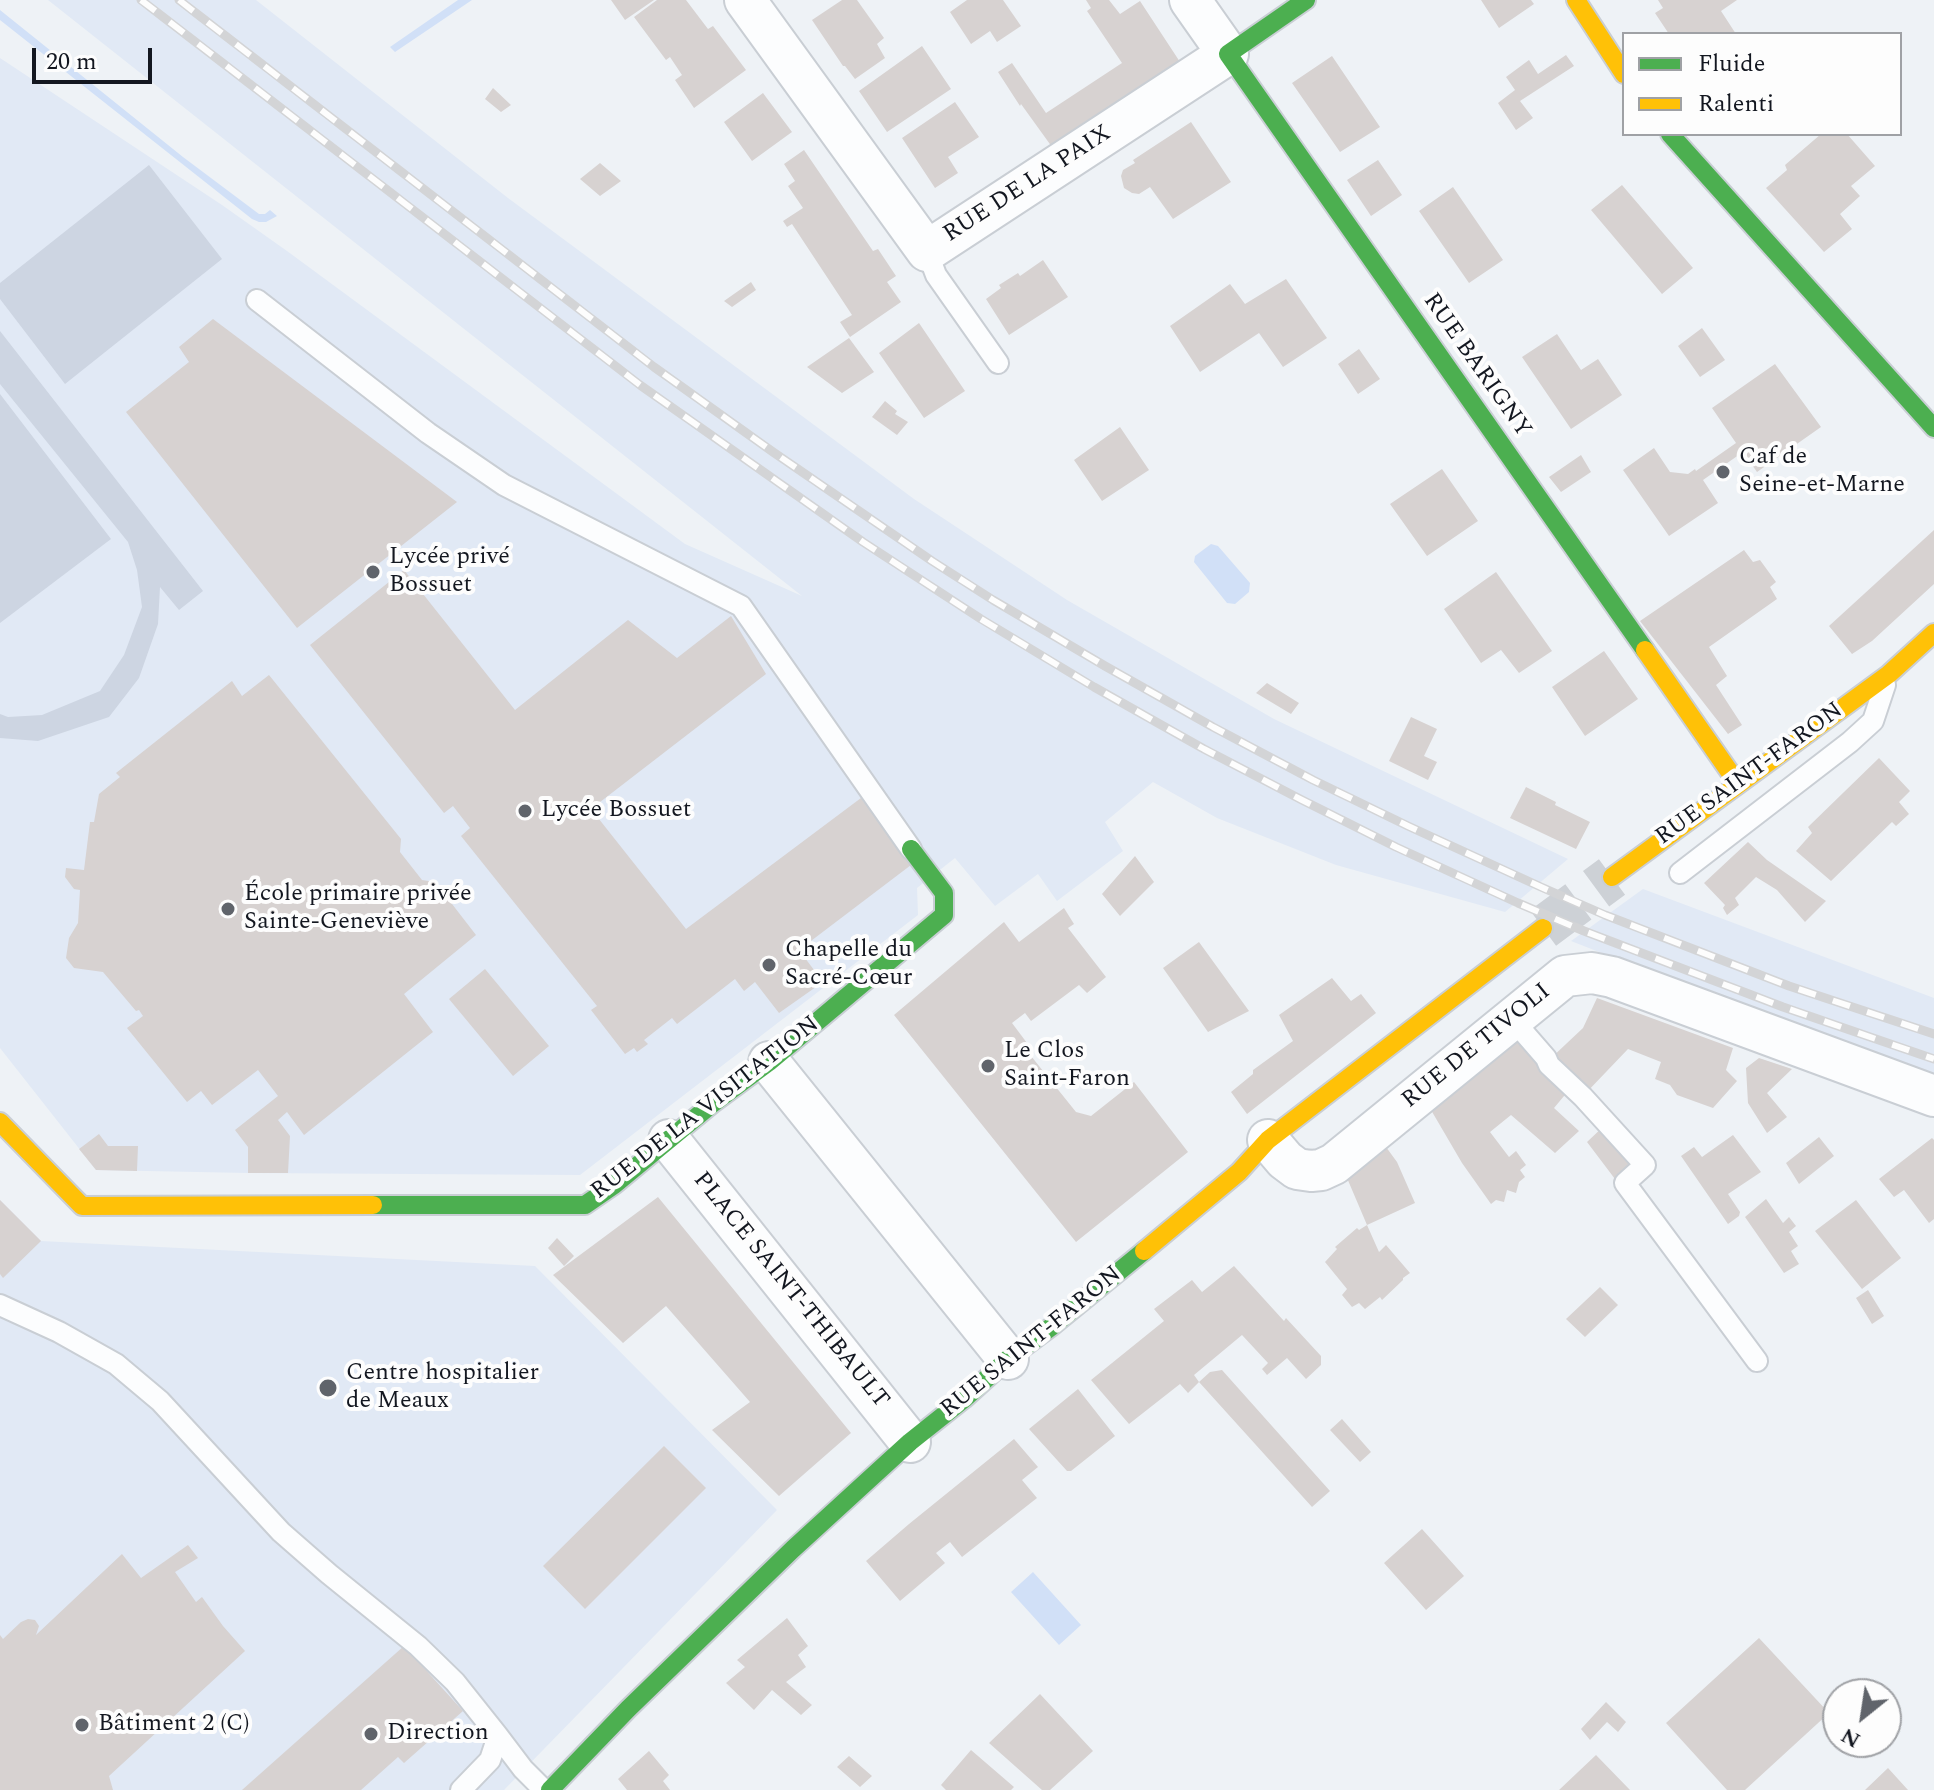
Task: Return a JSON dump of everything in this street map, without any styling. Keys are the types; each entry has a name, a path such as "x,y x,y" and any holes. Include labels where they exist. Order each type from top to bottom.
{"street":[{"name":"RUE DE LA PAIX","path":"745,0 927,251 1228,54"},
{"path":"1190,0 1228,54 1306,0"},
{"path":"1576,0 1622,71"},
{"name":"RUE BARIGNY","path":"1228,54 1738,784"},
{"path":"1672,136 1934,428"},
{"name":"RUE SAINT-FARON","path":"1612,877 1889,674 1934,633"},
{"name":"RUE DE LA VISITATION","path":"0,1122 82,1206 585,1205 769,1062 944,915 944,893 911,849"},
{"name":"RUE SAINT-FARON","path":"550,1790 628,1709 793,1549 910,1442 1239,1172 1268,1140 1543,928"},
{"name":"RUE DE TIVOLI","path":"1268,1140 1297,1169 1321,1170 1334,1164 1565,976 1592,973 1612,977 1934,1096"},
{"path":"769,1062 1008,1359"},
{"name":"PLACE SAINT-THIBAULT","path":"669,1140 910,1442"}],"lane":[{"path":"927,251 936,275 998,363"},
{"name":"RUE DE LA VISITATION","path":"257,300 428,433 504,485 741,606 911,849"},
{"name":"RUE SAINT-FARON","path":"1680,873 1873,721 1889,674"},
{"path":"1513,1020 1549,1065 1645,1165 1625,1183 1757,1361"},
{"path":"0,1305 59,1332 116,1364 160,1401 281,1532 418,1646 455,1682 523,1769 544,1790"},
{"path":"461,1790 490,1760 498,1736"}],"shaded area":[{"path":"48,0 256,0 508,198 914,499 1067,600 1274,719 1568,859 1505,912 1336,865 1217,818 1153,782 1105,822 1123,851 1057,901 1038,874 995,906 955,858 917,888 918,915 580,1175 96,1170 0,1048 0,58 287,251 685,544 802,596"},
{"path":"149,165 222,259 65,384 0,299 0,283"},
{"path":"0,331 203,591 179,610 160,587 158,624 139,678 109,717 38,741 0,738 0,714 8,717 42,715 100,691 124,655 142,607 137,570 128,542 0,384"},
{"path":"0,394 111,539 0,623"},
{"path":"1643,889 1934,998 1934,1080 1880,1062 1571,941"},
{"name":"Centre hospitalier de Meaux","path":"0,1200 41,1241 535,1266 777,1510 504,1790 0,1790"}],"water":[{"path":"458,0 472,0 395,52 390,47"},
{"path":"0,10 259,214 270,210 277,216 266,222 252,219 0,20"},
{"path":"1211,544 1218,546 1250,583 1249,592 1235,604 1227,603 1194,562 1195,556"},
{"path":"1033,1572 1081,1625 1059,1645 1011,1592"}],"building":[{"path":"611,0 654,0 625,20"},
{"path":"657,0 686,0 708,29 713,26 746,70 694,108 675,80 682,75 670,57 666,60 634,17"},
{"path":"842,0 857,0 884,38 877,44 885,58 855,79 812,20"},
{"path":"967,0 1003,0 1021,26 997,42 990,31 971,44 950,12"},
{"path":"1086,0 1109,0 1120,14 1140,1 1180,62 1052,147 998,72 1012,63 1046,113 1122,63 1087,11 1091,8"},
{"path":"1481,0 1531,0 1534,4 1499,28"},
{"path":"1658,0 1737,0 1721,11 1735,32 1668,32 1655,13 1663,8"},
{"path":"922,46 951,89 887,132 859,91"},
{"path":"1566,55 1574,66 1520,101 1533,118 1516,130 1498,103 1515,90 1506,77 1529,60 1538,74"},
{"path":"1332,56 1380,127 1340,152 1292,83"},
{"path":"493,88 511,105 501,112 485,99"},
{"path":"763,93 792,132 752,161 724,122"},
{"path":"955,102 979,137 948,157 958,173 935,188 902,138"},
{"path":"1191,122 1231,182 1173,219 1150,187 1139,194 1132,193 1124,188 1121,176 1123,170 1135,163 1133,160"},
{"path":"1819,136 1849,136 1875,166 1851,186 1860,196 1840,214 1852,229 1824,252 1766,188 1787,170 1785,165"},
{"path":"804,150 873,251 878,249 896,276 887,282 901,302 850,337 840,322 852,315 792,224 787,227 783,221 803,208 788,186 795,181 784,164"},
{"path":"1378,160 1402,195 1371,216 1347,180"},
{"path":"600,163 621,181 600,196 580,179"},
{"path":"1622,185 1693,268 1662,294 1591,210"},
{"path":"1453,187 1503,260 1469,283 1419,211"},
{"path":"1043,260 1068,297 1009,335 986,299 1001,288 999,285 1018,273 1020,276"},
{"path":"1286,279 1327,338 1283,367 1259,333 1200,372 1170,326 1230,284 1245,304"},
{"path":"751,282 756,290 732,307 724,301"},
{"path":"213,319 457,502 297,628 126,412 189,362 179,347"},
{"path":"919,323 965,391 924,418 879,353"},
{"path":"1702,328 1725,360 1700,377 1678,346"},
{"path":"1557,334 1581,370 1598,359 1622,395 1571,429 1522,357"},
{"path":"849,338 874,372 842,393 807,367"},
{"path":"1359,349 1380,379 1358,394 1338,364"},
{"path":"1775,364 1821,427 1757,472 1743,452 1703,480 1718,503 1669,536 1623,470 1654,448 1670,472 1688,474 1696,471 1736,443 1712,408"},
{"path":"885,401 897,411 895,414 908,422 897,435 872,417"},
{"path":"1120,427 1149,470 1102,501 1074,460"},
{"path":"1581,455 1591,472 1561,492 1549,477"},
{"path":"1442,469 1478,521 1427,556 1390,504"},
{"path":"1934,530 1934,584 1872,641 1852,654 1829,626"},
{"path":"1744,550 1753,562 1760,560 1776,582 1770,587 1777,599 1709,647 1727,676 1716,685 1742,725 1728,734 1640,621"},
{"name":"Lycée Bossuet","path":"404,570 515,710 628,620 677,658 731,616 766,674 591,809 686,929 861,798 911,865 799,950 823,982 779,1013 755,982 744,991 735,979 677,1024 672,1018 644,1040 648,1044 637,1052 634,1048 625,1054 591,1010 597,1006 461,836 470,828 453,806 444,813 310,645"},
{"path":"1496,572 1552,651 1519,673 1501,650 1481,663 1444,609"},
{"path":"1604,651 1638,699 1585,736 1552,687"},
{"path":"269,675 401,839 400,852 422,880 435,882 476,935 404,994 433,1032 304,1135 287,1112 278,1120 290,1136 288,1173 248,1173 248,1147 235,1130 278,1096 258,1070 212,1105 201,1091 187,1102 127,1028 143,1016 139,1010 136,1011 103,972 74,968 66,958 69,938 78,923 80,890 74,889 65,877 66,868 84,870 90,822 94,822 99,794 120,777 116,773 232,681 242,696"},
{"path":"1267,683 1299,703 1291,714 1256,693"},
{"path":"1411,717 1437,729 1424,756 1437,762 1428,780 1389,761"},
{"path":"1879,758 1910,791 1899,802 1909,814 1896,826 1892,822 1831,881 1796,851 1812,833 1808,827"},
{"path":"1526,787 1590,822 1576,849 1510,818"},
{"path":"1748,842 1767,860 1826,901 1805,922 1777,890 1756,877 1735,898 1739,905 1727,915 1723,908 1725,905 1704,883"},
{"path":"1135,856 1154,882 1120,916 1102,894"},
{"name":"Le Clos Saint-Faron","path":"1064,908 1074,924 1068,928 1106,977 1087,993 1079,985 1031,1021 1025,1013 1012,1023 1030,1047 1027,1051 1076,1112 1091,1116 1134,1082 1188,1152 1076,1242 894,1015 1004,922 1019,942"},
{"path":"1199,942 1249,1011 1208,1032 1163,968"},
{"path":"485,969 549,1046 513,1076 449,999"},
{"path":"1332,978 1351,1001 1361,994 1376,1013 1247,1114 1231,1092 1253,1074 1253,1070 1293,1041 1279,1015"},
{"path":"1597,998 1733,1048 1726,1070 1737,1081 1713,1108 1677,1095 1670,1085 1655,1079 1661,1062 1628,1049 1584,1095 1549,1060 1583,1028"},
{"path":"1523,1037 1569,1090 1554,1108 1579,1131 1555,1153 1511,1115 1490,1132 1509,1157 1516,1151 1526,1165 1520,1170 1525,1177 1519,1182 1516,1193 1507,1190 1504,1202 1496,1200 1491,1204 1431,1110"},
{"path":"1759,1058 1792,1069 1767,1093 1787,1117 1767,1133 1748,1103 1746,1068"},
{"path":"1605,1125 1640,1163 1618,1183 1587,1142"},
{"path":"99,1134 108,1146 138,1146 137,1171 96,1170 79,1149"},
{"path":"1733,1135 1761,1172 1728,1194 1740,1212 1728,1224 1681,1156 1694,1147 1702,1157"},
{"path":"1819,1137 1834,1156 1799,1184 1786,1163"},
{"path":"1932,1138 1934,1219 1929,1223 1904,1190 1894,1197 1879,1179"},
{"path":"1386,1147 1397,1162 1415,1203 1367,1225 1347,1178"},
{"path":"658,1197 851,1433 779,1496 712,1430 750,1402 666,1306 623,1343 553,1275"},
{"path":"1766,1199 1783,1223 1789,1217 1796,1226 1789,1232 1798,1246 1791,1251 1799,1264 1784,1273 1745,1217"},
{"path":"0,1200 41,1241 3,1278 0,1274"},
{"path":"1856,1200 1901,1258 1862,1289 1815,1231"},
{"path":"1367,1225 1379,1252 1386,1245 1410,1273 1382,1300 1380,1297 1365,1309 1359,1303 1352,1307 1342,1295 1347,1289 1325,1262 1337,1249 1335,1247 1357,1228 1359,1230"},
{"path":"557,1238 574,1256 564,1266 548,1248"},
{"path":"1234,1266 1321,1356 1321,1365 1306,1379 1287,1358 1267,1375 1262,1369 1268,1363 1242,1335 1194,1375 1199,1382 1188,1393 1180,1384 1129,1424 1091,1380 1164,1321 1154,1309 1192,1280 1202,1292"},
{"path":"1600,1287 1618,1305 1585,1337 1566,1319"},
{"path":"1868,1290 1884,1316 1872,1324 1856,1298"},
{"path":"1222,1370 1330,1491 1312,1507 1199,1382 1210,1372"},
{"path":"1078,1389 1115,1436 1067,1471 1029,1429"},
{"path":"1342,1419 1371,1452 1360,1462 1330,1430"},
{"path":"1014,1439 1038,1467 1022,1480 1037,1498 962,1557 950,1542 936,1553 945,1563 900,1601 866,1561"},
{"path":"664,1446 706,1488 585,1609 543,1566"},
{"path":"1422,1529 1464,1576 1426,1610 1384,1563"},
{"name":"Bâtiment 2 (C)","path":"188,1545 198,1558 175,1572 196,1602 202,1597 245,1651 109,1776 113,1790 0,1790 0,1635 3,1639 28,1619 35,1620 39,1626 36,1635 122,1554 141,1578"},
{"path":"787,1618 808,1646 798,1655 806,1667 786,1682 812,1705 801,1715 772,1690 754,1710 726,1683 745,1667 737,1660"},
{"path":"1759,1638 1822,1706 1822,1719 1745,1790 1727,1790 1666,1723"},
{"name":"Direction","path":"404,1646 463,1711 404,1763 398,1757 361,1790 242,1790"},
{"path":"1040,1694 1093,1751 1050,1790 1042,1790 989,1743"},
{"path":"1606,1702 1626,1722 1618,1732 1607,1722 1590,1740 1581,1729"},
{"path":"971,1750 1014,1787 1011,1790 946,1790 941,1785"},
{"path":"649,1751 669,1775 663,1781 670,1790 627,1790 618,1779"},
{"path":"1596,1755 1630,1790 1559,1790"},
{"path":"849,1756 872,1776 860,1787 837,1767"},
{"path":"1888,1768 1908,1790 1865,1790"}],"tunnel":[{"path":"1543,928 1612,877"}],"railway":[{"path":"141,0 640,385 863,542 981,619 1094,687 1302,800 1518,903 1783,1007 1934,1059"},
{"path":"179,0 654,367 932,561 1105,666 1313,780 1541,887 1789,986 1934,1034"}],"traffic: fast":[{"path":"1306,0 1228,54 1645,650"},
{"path":"1672,136 1934,428"},
{"path":"373,1205 585,1205 769,1062 944,915 944,893 911,849"},
{"path":"550,1790 628,1709 793,1549 910,1442 1144,1251"}],"traffic: slow":[{"path":"1576,0 1622,71"},
{"path":"1612,877 1889,674 1934,633"},
{"path":"1645,650 1738,784"},
{"path":"1144,1251 1239,1172 1268,1140 1543,928"},
{"path":"0,1122 82,1206 373,1205"}],"place":[{"name":"Caf de Seine-et-Marne","path":"1723,472"},
{"name":"Lycée privé Bossuet","path":"373,572"},
{"name":"Lycée Bossuet","path":"525,811"},
{"name":"École primaire privée Sainte-Geneviève","path":"228,909"},
{"name":"Chapelle du Sacré-Cœur","path":"769,965"},
{"name":"Le Clos Saint-Faron","path":"988,1066"},
{"name":"Centre hospitalier de Meaux","path":"328,1388"},
{"name":"Bâtiment 2 (C)","path":"82,1725"},
{"name":"Direction","path":"371,1734"}]}
